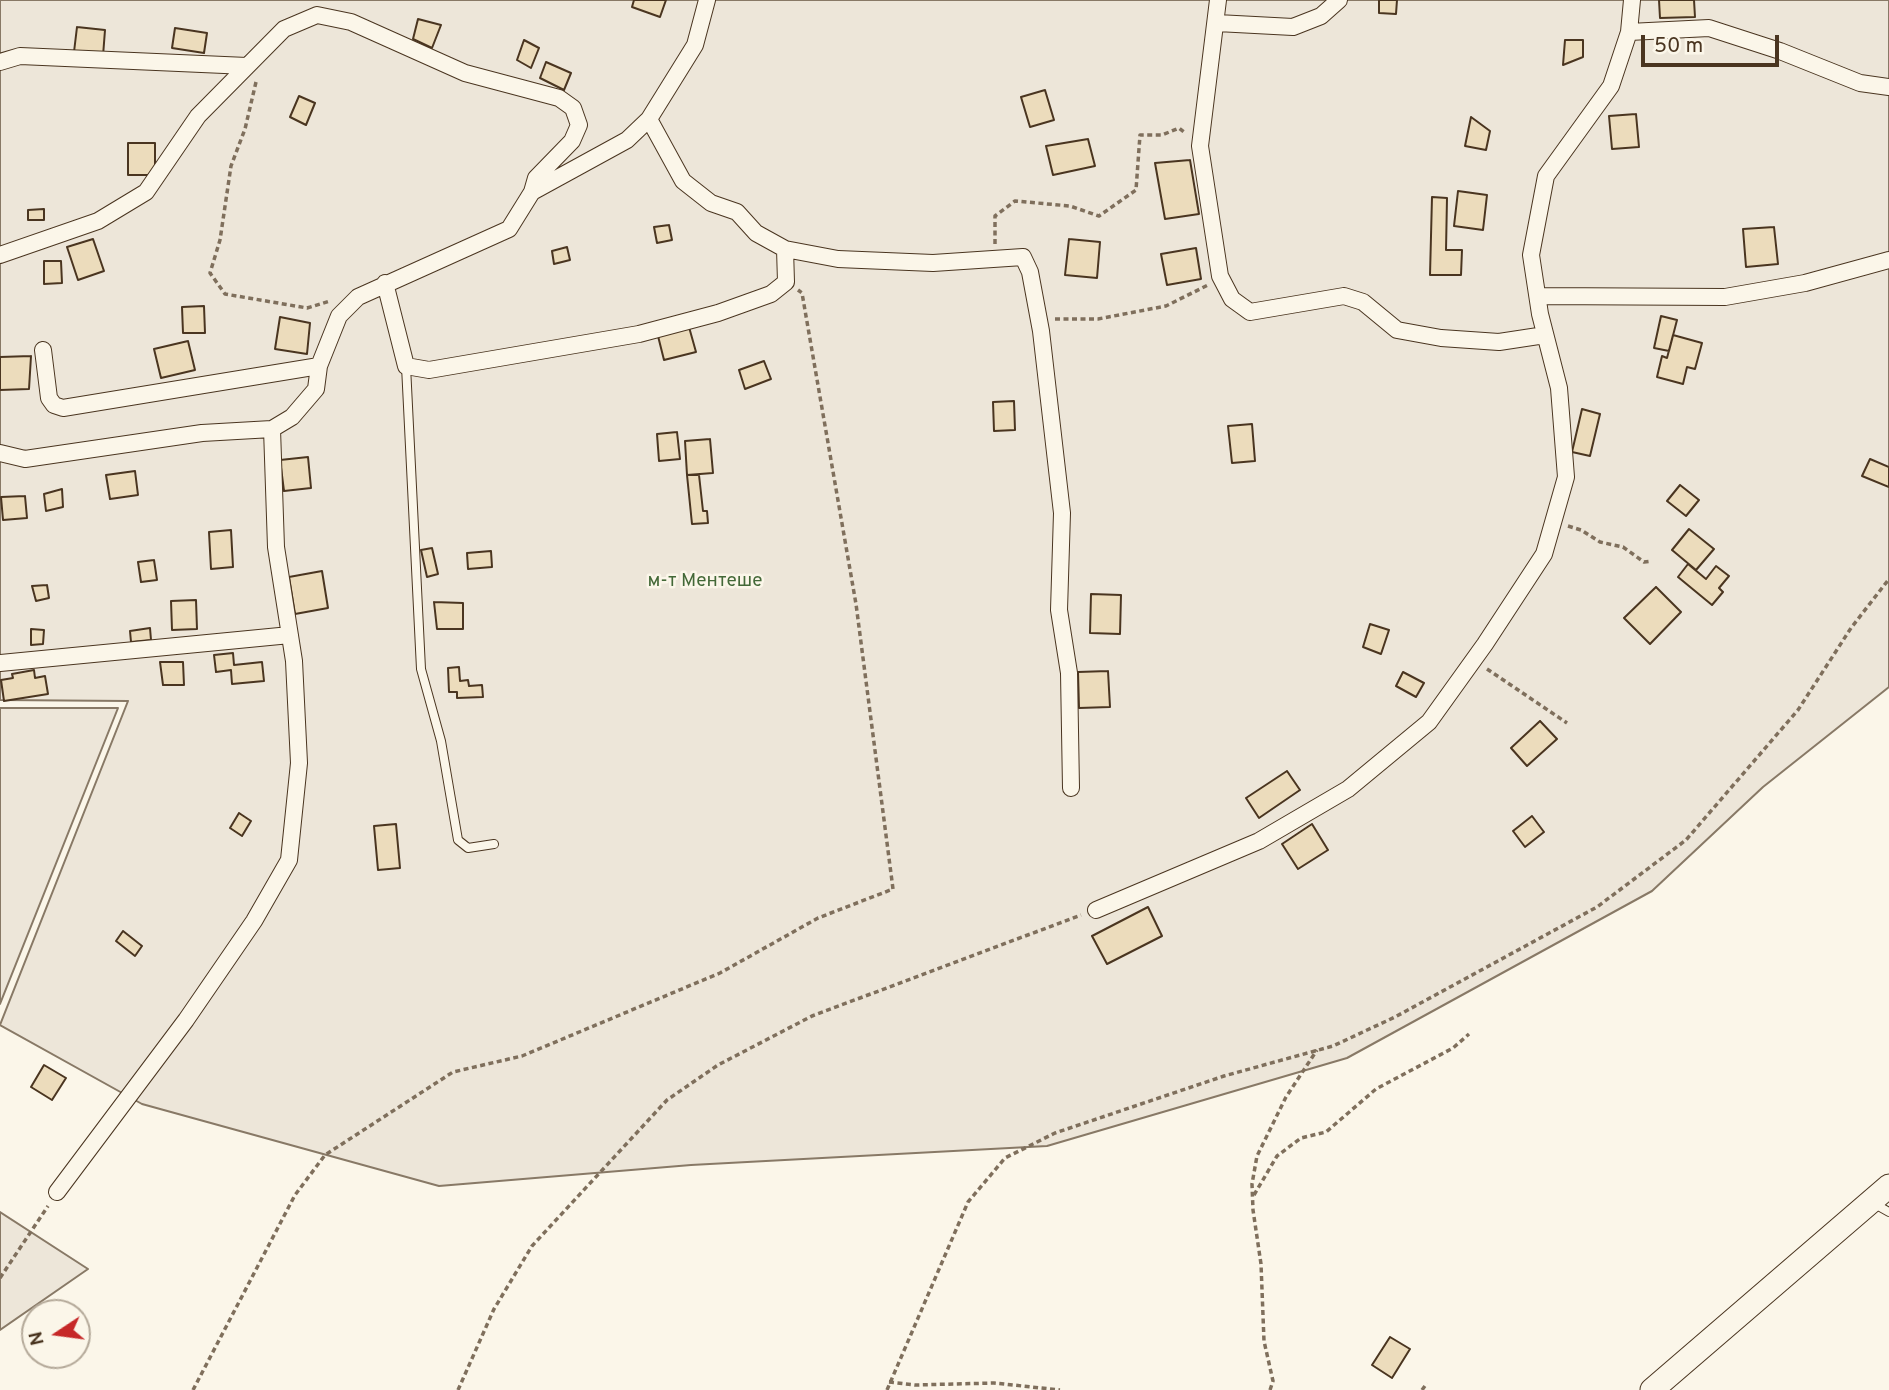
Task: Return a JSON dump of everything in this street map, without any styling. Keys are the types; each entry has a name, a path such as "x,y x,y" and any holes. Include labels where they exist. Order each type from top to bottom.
{"main road":[{"path":"1652,1390 1880,1207 1889,1186"}],"street":[{"path":"532,192 627,140 649,119 695,45 707,0"},
{"path":"1218,0 1200,146 1220,275 1232,299 1251,312 1344,296 1363,302 1396,330 1441,338 1499,342 1545,335"},
{"path":"1217,23 1293,27 1321,16 1339,0"},
{"path":"1096,910 1259,841 1348,789 1429,722 1474,660 1544,554 1566,477 1559,387 1545,335 1531,256 1546,176 1611,86 1629,32 1632,0"},
{"path":"0,255 98,221 146,192 198,116 284,29 317,15 351,22 466,73 559,98 573,108 579,125 572,141 536,178 532,192 509,229 358,297 339,316 319,366 316,389 292,417 272,429 202,433 25,459 0,453"},
{"path":"1629,32 1709,28 1780,51 1860,83 1889,87"},
{"path":"0,62 20,56 247,66"},
{"path":"649,119 683,180 711,203 737,212 757,233 785,249 838,259 933,263 1023,257 1030,272 1041,331 1062,513 1059,610 1069,673 1071,788"},
{"path":"385,283 406,366 429,370 639,334 718,313 771,294 786,282 785,249"},
{"path":"1538,296 1725,297 1805,283 1889,260"},
{"path":"43,350 49,398 54,405 62,408 319,366"},
{"path":"57,1192 186,1020 254,921 289,860 299,764 290,635 276,547 272,429"},
{"path":"0,663 290,635"}],"lane":[{"path":"406,366 421,668 441,741 457,840 468,848 494,844"}],"path":[{"path":"247,66 258,85 231,166 220,240 210,273 225,294 307,308 339,299"},
{"path":"994,257 995,216 1015,201 1070,206 1099,216 1136,190 1140,135 1162,135 1180,128 1200,146"},
{"path":"1041,331 1057,317 1098,319 1166,306 1201,291 1220,275"},
{"path":"193,1390 295,1195 325,1154 453,1072 523,1056 720,974 818,918 893,889 856,604 803,293 786,282"},
{"path":"1553,521 1581,530 1600,542 1623,547 1643,562 1652,561"},
{"path":"887,1390 968,1202 1005,1158 1055,1133 1224,1076 1317,1050 1395,1017 1597,906 1686,840 1798,710 1851,628 1889,579"},
{"path":"1474,660 1567,723"},
{"path":"458,1390 494,1309 532,1246 667,1100 718,1065 812,1016 1096,910"},
{"path":"1253,1197 1277,1156 1301,1138 1326,1132 1376,1089 1453,1048 1469,1034"},
{"path":"1270,1390 1273,1381 1264,1340 1261,1264 1253,1197 1257,1156 1286,1097 1317,1050"},
{"path":"0,1278 57,1192"},
{"path":"889,1382 915,1385 994,1383 1060,1390"},
{"path":"1422,1390 1427,1383"}],"green space":[{"name":"м-т Ментeше","path":"0,0 1889,0 1889,687 1763,787 1652,891 1347,1058 1047,1146 691,1165 439,1186 142,1104 0,1025 128,701 0,700"},
{"path":"0,708 118,708 0,1004"},
{"path":"0,1212 88,1269 45,1299 21,1299 21,1315 0,1330"}],"building":[{"path":"634,0 666,0 660,17 632,7"},
{"path":"1379,0 1397,0 1396,14 1379,13"},
{"path":"1659,0 1694,0 1695,17 1660,18"},
{"path":"418,19 441,25 432,48 413,39"},
{"path":"77,27 105,30 103,56 74,52"},
{"path":"175,28 207,33 204,53 172,48"},
{"path":"524,40 539,48 531,68 517,60"},
{"path":"1565,40 1583,40 1583,57 1563,65"},
{"path":"546,62 571,73 564,90 540,78"},
{"path":"1045,90 1054,120 1030,127 1021,97"},
{"path":"299,96 315,103 306,125 290,117"},
{"path":"1636,114 1639,147 1612,149 1609,116"},
{"path":"1471,117 1490,131 1486,150 1465,146"},
{"path":"1088,139 1095,166 1053,175 1046,146"},
{"path":"128,143 155,143 155,167 150,175 128,175"},
{"path":"1190,160 1199,214 1165,219 1155,163"},
{"path":"1458,191 1487,195 1483,230 1454,226"},
{"path":"1432,197 1447,198 1446,250 1462,250 1461,275 1430,275"},
{"path":"44,209 44,220 28,220 28,210"},
{"path":"669,225 672,240 657,243 654,227"},
{"path":"1774,227 1778,264 1746,267 1743,229"},
{"path":"93,239 104,271 78,280 67,247"},
{"path":"1069,239 1100,242 1097,278 1065,275"},
{"path":"567,247 570,260 554,264 552,251"},
{"path":"1196,248 1201,279 1167,285 1161,254"},
{"path":"44,261 61,261 62,283 44,284"},
{"path":"204,306 205,333 183,333 182,307"},
{"path":"1661,316 1677,320 1669,351 1654,348"},
{"path":"280,317 310,323 307,354 275,349"},
{"path":"689,327 696,352 664,360 658,336"},
{"path":"1673,335 1702,343 1695,369 1687,367 1683,384 1657,377 1662,356 1667,358"},
{"path":"188,341 195,370 161,378 154,349"},
{"path":"31,356 29,389 0,390 0,357"},
{"path":"764,361 771,379 745,389 739,370"},
{"path":"1014,401 1015,430 994,431 993,402"},
{"path":"1582,409 1600,414 1590,456 1572,452"},
{"path":"1252,424 1255,461 1232,463 1228,426"},
{"path":"677,432 680,459 659,461 657,434"},
{"path":"710,439 713,473 687,475 685,441"},
{"path":"308,457 311,488 284,491 280,460"},
{"path":"1870,459 1889,467 1889,487 1862,476"},
{"path":"135,471 138,495 110,499 106,475"},
{"path":"687,475 699,475 703,511 707,511 708,523 692,524"},
{"path":"1680,485 1699,500 1686,516 1667,501"},
{"path":"62,489 63,507 46,511 44,494"},
{"path":"25,496 27,518 3,520 1,497"},
{"path":"1689,529 1714,549 1696,570 1672,550"},
{"path":"231,530 233,567 211,569 209,532"},
{"path":"432,548 438,574 427,577 421,550"},
{"path":"491,551 492,567 468,569 467,553"},
{"path":"154,560 157,580 141,582 138,562"},
{"path":"1688,564 1706,579 1716,566 1729,576 1719,588 1723,592 1712,605 1678,577"},
{"path":"322,571 328,608 295,614 289,577"},
{"path":"47,585 49,598 36,601 32,586"},
{"path":"1656,587 1681,612 1650,644 1624,618"},
{"path":"1091,594 1121,595 1120,634 1090,633"},
{"path":"196,600 197,629 172,630 171,601"},
{"path":"434,602 463,603 463,629 437,629"},
{"path":"1370,624 1389,630 1381,654 1363,647"},
{"path":"150,628 151,640 131,642 130,631"},
{"path":"31,629 44,630 43,644 31,645"},
{"path":"233,653 234,665 262,662 264,681 232,684 231,670 216,672 214,655"},
{"path":"160,662 183,662 184,685 163,685"},
{"path":"459,667 460,681 468,680 469,686 482,685 483,697 457,698 457,692 449,692 448,668"},
{"path":"34,670 35,678 45,676 48,694 4,701 1,680 13,678 12,674"},
{"path":"1108,671 1110,707 1079,708 1078,672"},
{"path":"1403,672 1424,683 1416,697 1396,686"},
{"path":"1540,721 1557,739 1527,766 1511,748"},
{"path":"1287,771 1300,790 1259,818 1246,798"},
{"path":"239,813 251,821 242,836 230,828"},
{"path":"1532,816 1544,832 1525,847 1513,831"},
{"path":"396,824 400,868 378,870 374,826"},
{"path":"1312,824 1328,850 1298,869 1282,844"},
{"path":"1148,907 1162,936 1107,964 1092,936"},
{"path":"123,931 142,946 135,956 116,941"},
{"path":"44,1065 66,1078 52,1100 31,1087"},
{"path":"1390,1337 1410,1349 1392,1378 1372,1365"}]}
